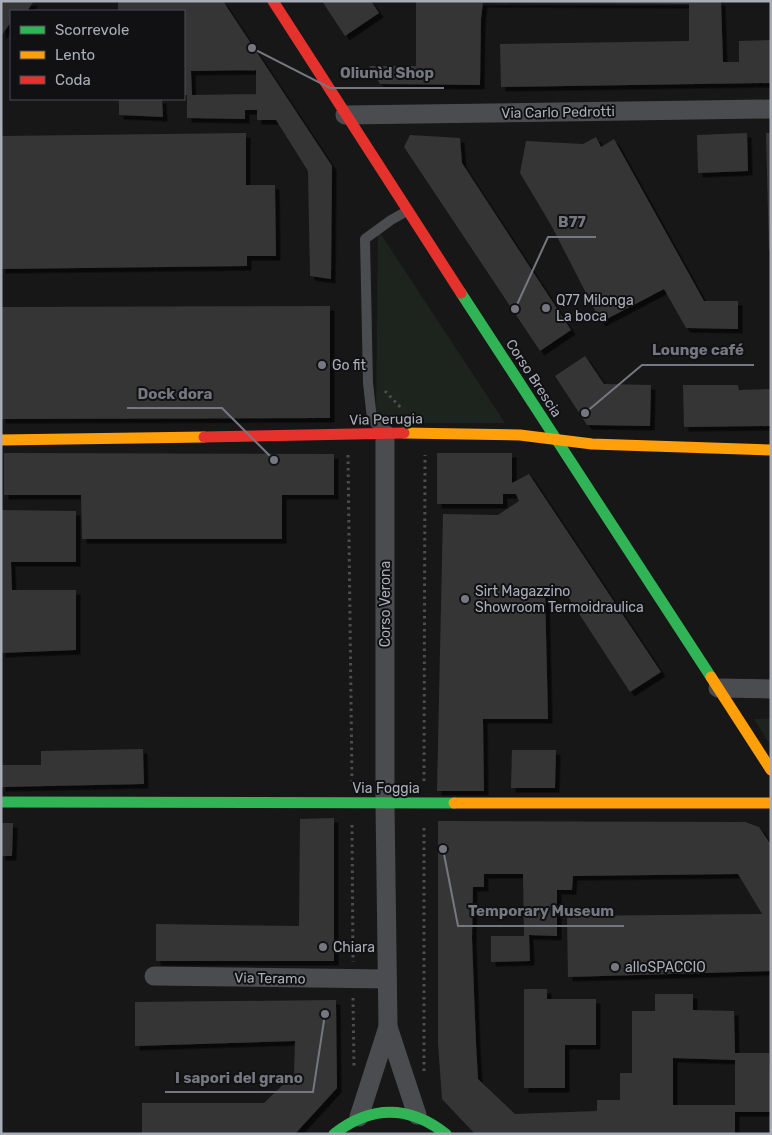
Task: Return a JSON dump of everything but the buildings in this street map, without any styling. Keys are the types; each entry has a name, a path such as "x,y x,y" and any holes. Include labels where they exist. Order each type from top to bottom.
{"street":[{"name":"Corso Brescia","path":"273,1 345,115 771,770"},
{"name":"Via Carlo Pedrotti","path":"345,115 771,109"},
{"name":"Via Perugia","path":"1,440 424,433 520,435 592,444 771,450"},
{"name":"Corso Verona","path":"385,434 385,803 388,1027 416,1115"},
{"path":"718,688 771,689"},
{"name":"Via Foggia","path":"1,802 771,803"},
{"name":"Via Teramo","path":"154,976 386,979"},
{"name":"Corso Verona","path":"359,1117 388,1027"},
{"path":"334,1134 340,1128 359,1117 388,1112 416,1115 438,1126 446,1134"}],"lane":[{"path":"385,434 372,419 368,383 365,238 407,210"}],"path":[{"path":"381,387 424,433"}],"shaded area":[{"path":"378,230 505,423 376,423"},
{"path":"754,719 771,719 771,746"}],"traffic: fast":[{"path":"461,293 711,677"},
{"path":"1,802 454,803"},
{"path":"334,1134 348,1124 362,1118 390,1112 418,1118 432,1124 446,1134"}],"traffic: slow":[{"path":"404,433 520,435 592,444 771,450"},
{"path":"1,440 204,437"},
{"path":"711,677 771,770"},
{"path":"454,803 771,803"}],"traffic: jam":[{"path":"273,1 461,293"},
{"path":"204,437 404,433"}],"place":[{"name":"Oliunìd Shop","path":"252,48"},
{"name":"Q77 Milonga La boca","path":"546,308"},
{"name":"B77","path":"515,309"},
{"name":"Go fit","path":"322,365"},
{"name":"Lounge café","path":"585,413"},
{"name":"Dock dora","path":"274,460"},
{"name":"Sirt Magazzino Showroom Termoidraulica","path":"465,599"},
{"name":"Temporary Museum","path":"443,849"},
{"name":"Chiara","path":"323,947"},
{"name":"alloSPACCIO","path":"615,967"},
{"name":"I sapori del grano","path":"325,1014"}]}
